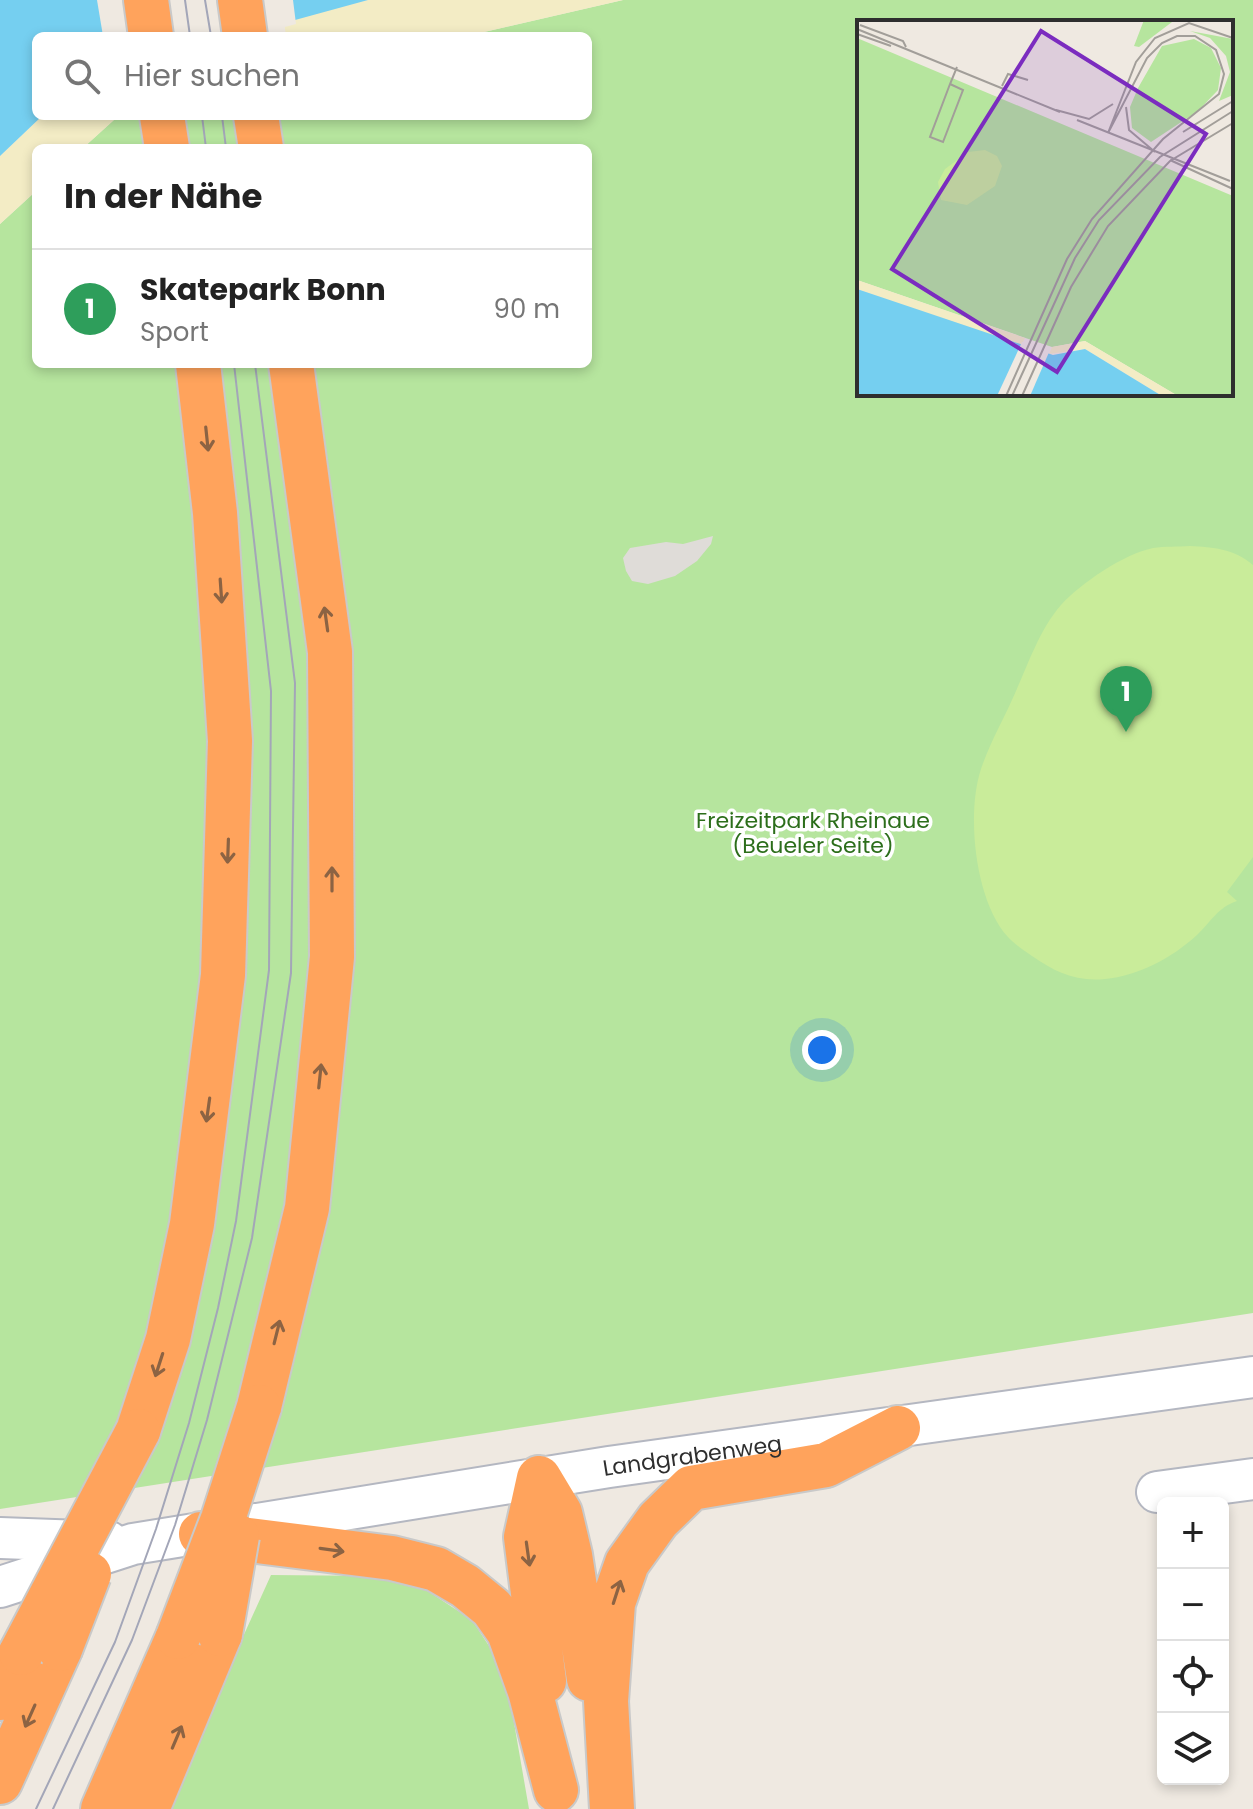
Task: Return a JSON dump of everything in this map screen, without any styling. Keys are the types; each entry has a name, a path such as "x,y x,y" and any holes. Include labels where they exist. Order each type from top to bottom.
{"highway":[{"path":"146,0 150,32"},
{"path":"240,0 244,32"},
{"path":"163,120 166,144"},
{"path":"257,120 260,144"},
{"path":"0,1782 41,1651 103,1539 168,1339 192,1224 223,975 230,741 215,513 198,368"},
{"path":"147,1809 199,1635 223,1519 259,1407 307,1208 332,957 330,652 292,368"},
{"path":"611,1809 606,1701 613,1603 627,1563 658,1520 691,1488 826,1465 898,1428"},
{"path":"539,1478 560,1513 570,1555 611,1809"},
{"path":"539,1478 526,1537 557,1800"},
{"path":"199,1534 392,1558 436,1569 465,1586 492,1608 509,1632 530,1691 557,1800"},
{"path":"103,1809 199,1635"},
{"path":"0,1698 41,1651"}],"street":[{"name":"Landgrabenweg","path":"0,1587 133,1544 539,1478 1253,1377"},
{"path":"1157,1492 1253,1479"},
{"name":"Landgrabenweg","path":"0,1538 133,1544"}],"green space":[{"name":"Freizeitpark Rheinaue (Beueler Seite)","path":"623,0 1253,0 1253,1313 0,1509 0,224 32,195 32,368 592,368 592,144 87,144 114,120 592,120 592,32 484,32"},
{"path":"1190,546 1231,552 1253,565 1253,857 1227,892 1237,901 1220,911 1177,951 1154,964 1117,977 1094,980 1066,975 1013,942 997,921 988,902 976,856 974,832 976,788 981,769 1036,646 1061,605 1091,579 1129,556 1153,548"},
{"path":"271,1575 377,1576 423,1588 472,1620 489,1646 509,1694 529,1809 165,1809"}],"sand":[{"path":"368,0 623,0 484,32 285,32 284,21"},
{"path":"38,120 114,120 87,144 32,144 32,195 0,224 0,156"}],"shaded area":[{"path":"713,536 711,544 697,561 675,576 648,584 632,581 626,571 623,558 630,548 666,542 683,544"}],"water":[{"path":"0,0 368,0 252,32 32,32 32,120 38,120 0,156"}],"pier":[{"path":"97,0 293,0 296,24 267,32 102,32"}],"tram line":[{"path":"185,0 189,32"},
{"path":"205,0 210,32"},
{"path":"202,120 206,144"},
{"path":"222,120 226,144"},
{"path":"36,1809 115,1642 156,1529 189,1423 236,1221 269,970 271,691 234,368"},
{"path":"53,1809 132,1640 175,1525 207,1420 252,1238 291,973 295,683 256,368"}],"place":[{"name":"Skatepark Bonn","path":"1126,732"}]}
